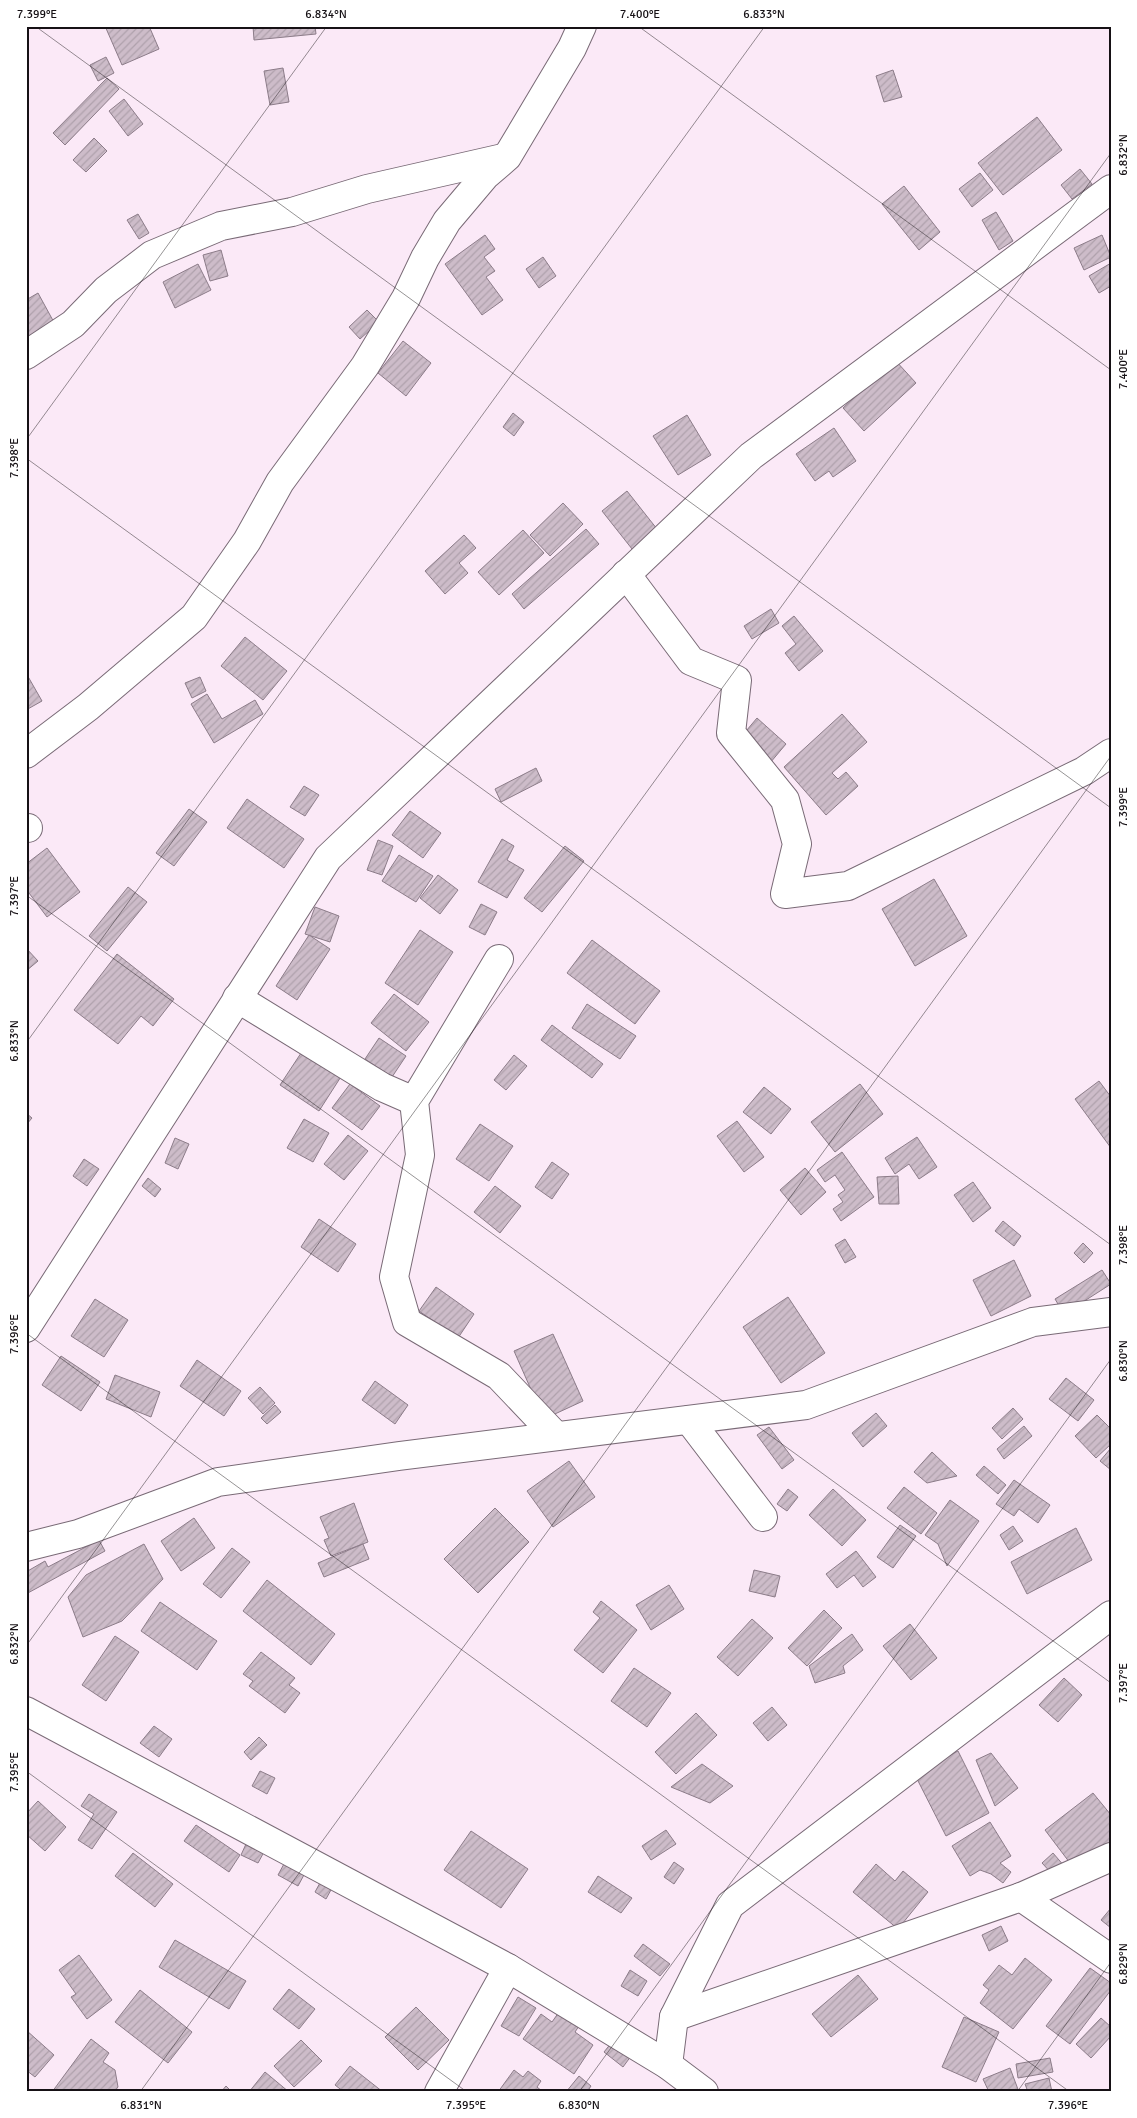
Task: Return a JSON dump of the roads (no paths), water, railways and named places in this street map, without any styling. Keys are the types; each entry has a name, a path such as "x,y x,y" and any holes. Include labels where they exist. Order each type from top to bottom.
{"street":[{"path":"26,754 88,707 194,617 246,540 280,482 365,366 406,298 425,258 447,221 485,176 507,157 572,48 582,26"},
{"path":"26,355 73,324 106,290 152,255 221,226 292,212 367,190 507,157"},
{"path":"26,1328 328,858 751,456 1111,189"},
{"path":"626,574 691,661 737,680 731,732 785,800 797,844 785,894 848,886 1084,771 1111,753"},
{"path":"499,959 414,1101 420,1155 394,1277 407,1322 499,1376 556,1436"},
{"path":"237,998 382,1087 414,1101"},
{"path":"26,1547 78,1534 218,1482 399,1456 806,1405 1033,1322 1111,1312"},
{"path":"689,1420 763,1517"},
{"path":"668,2064 674,2017 730,1905 1111,1615"},
{"path":"26,1710 508,1968 668,2064 704,2092"},
{"path":"674,2017 1021,1897 1111,1857"},
{"path":"1021,1897 1111,1959"},
{"path":"439,2092 508,1968"}]}
